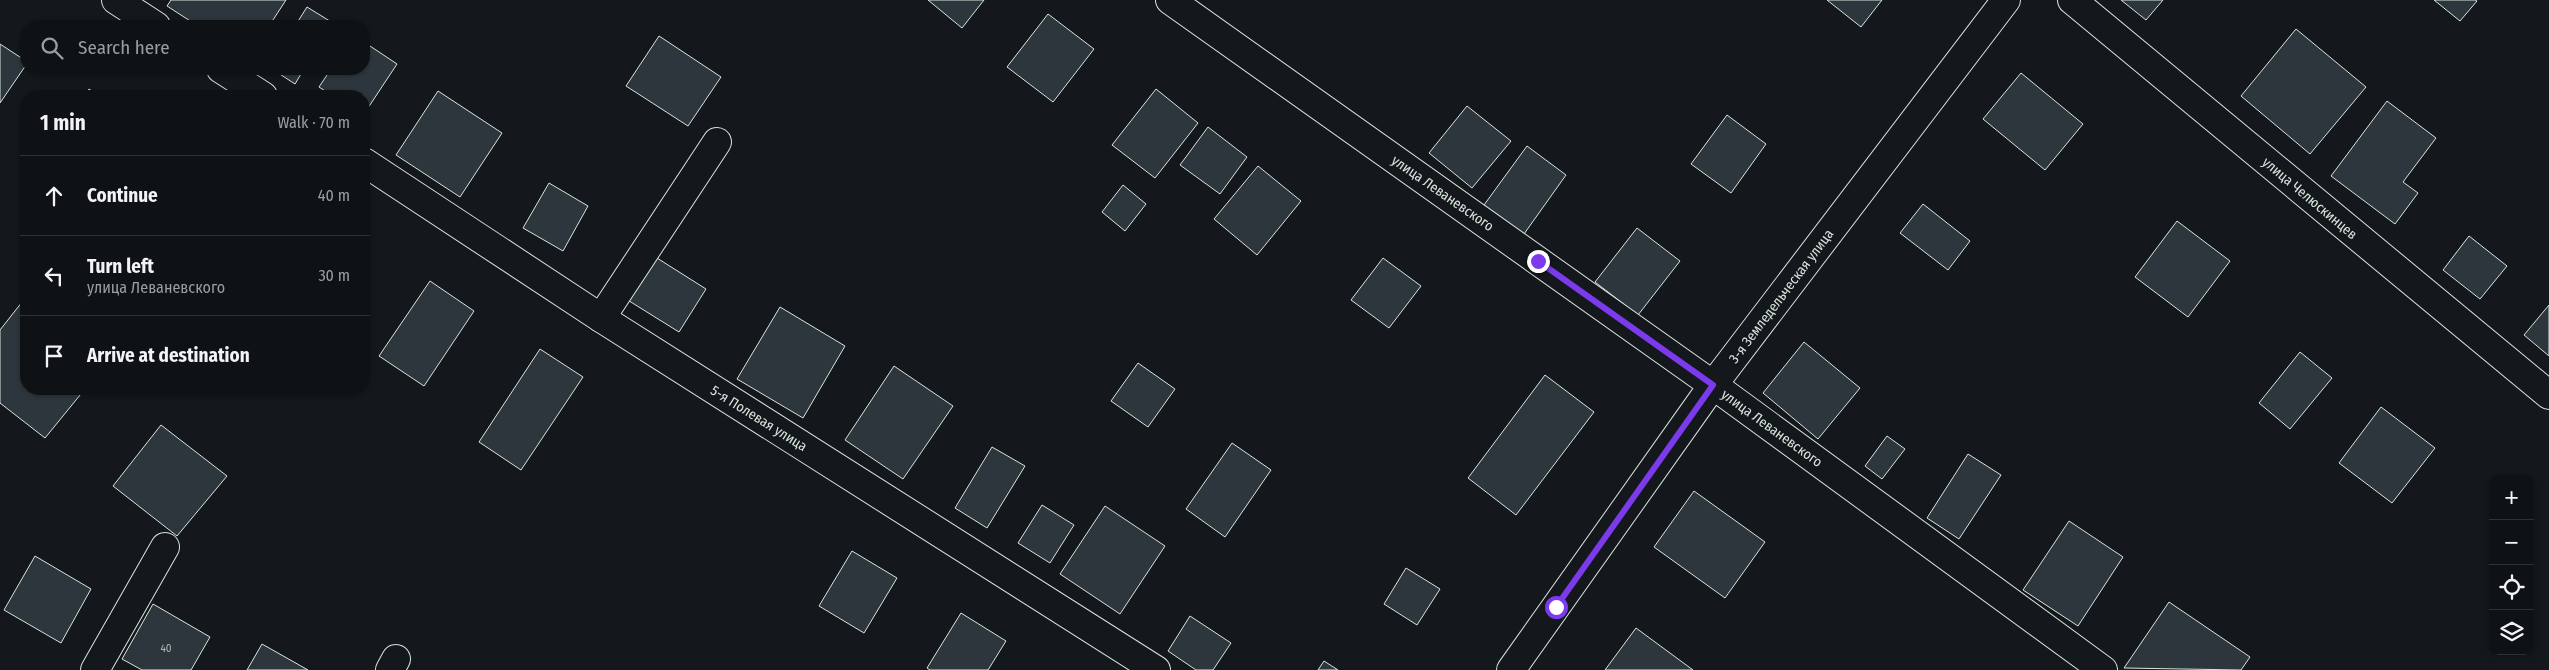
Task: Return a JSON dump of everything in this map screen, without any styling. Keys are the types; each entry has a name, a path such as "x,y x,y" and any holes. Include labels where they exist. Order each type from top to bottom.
{"street":[{"path":"116,0 147,20"},
{"name":"улица Леваневского","path":"1170,0 1713,385 2103,670"},
{"name":"3-я Земледельческая улица","path":"1511,670 1713,385 2006,0"},
{"name":"улица Челюскинцев","path":"2072,0 2549,395"},
{"path":"230,75 254,90"},
{"path":"601,318 718,142"},
{"name":"5-я Полевая улица","path":"370,166 601,318 1156,670"},
{"path":"95,670 165,547"}],"building":[{"path":"171,0 286,0 273,20 189,20 167,6"},
{"path":"928,0 984,0 962,28"},
{"path":"1827,0 1882,0 1861,27"},
{"path":"2121,0 2163,0 2146,20"},
{"path":"2434,0 2475,0 2477,1 2460,21"},
{"path":"307,7 328,20 299,20"},
{"path":"1048,14 1094,49 1053,102 1007,67"},
{"path":"2296,29 2366,87 2310,154 2241,96"},
{"path":"659,36 721,77 688,126 626,86"},
{"path":"0,44 20,57 20,74 0,103"},
{"path":"370,46 397,64 370,105 370,90 324,90 319,87 327,75 370,75"},
{"path":"2021,73 2083,124 2045,170 1983,119"},
{"path":"281,75 300,75 295,84"},
{"path":"1156,89 1198,123 1155,178 1112,145"},
{"path":"438,91 502,133 460,197 396,155"},
{"path":"2387,101 2436,138 2403,182 2418,193 2395,224 2331,176"},
{"path":"1467,106 1511,141 1472,188 1429,153"},
{"path":"1727,115 1766,144 1731,193 1691,164"},
{"path":"1208,127 1247,157 1220,194 1180,165"},
{"path":"1527,146 1566,175 1524,234 1484,205"},
{"path":"1258,166 1301,201 1257,255 1214,219"},
{"path":"549,183 588,206 563,251 523,228"},
{"path":"1123,185 1146,204 1125,231 1102,212"},
{"path":"1923,204 1970,241 1948,270 1900,233"},
{"path":"2177,221 2230,261 2188,317 2135,277"},
{"path":"1637,228 1680,261 1638,315 1595,282"},
{"path":"2469,236 2507,266 2480,299 2443,270"},
{"path":"638,246 706,289 679,332 610,289"},
{"path":"1383,258 1421,286 1389,328 1351,300"},
{"path":"430,281 474,311 424,386 379,356"},
{"path":"20,305 20,395 80,395 45,438 0,403 0,330"},
{"path":"2549,305 2549,356 2524,335"},
{"path":"780,307 845,346 803,418 737,379"},
{"path":"1804,342 1860,388 1818,439 1763,393"},
{"path":"540,349 583,377 521,470 479,442"},
{"path":"2300,352 2332,378 2290,429 2259,403"},
{"path":"1138,363 1175,389 1148,427 1111,401"},
{"path":"894,366 953,406 903,479 845,440"},
{"path":"1545,375 1594,412 1516,515 1468,478"},
{"path":"2381,407 2435,448 2392,503 2339,463"},
{"path":"161,425 227,476 177,536 113,486"},
{"path":"1887,436 1905,449 1882,479 1865,466"},
{"path":"1232,443 1271,470 1225,537 1186,509"},
{"path":"992,447 1025,466 987,528 955,508"},
{"path":"1968,454 2001,475 1959,539 1927,518"},
{"path":"1694,491 1765,542 1725,598 1654,547"},
{"path":"1042,505 1074,525 1050,563 1018,543"},
{"path":"1105,506 1165,546 1120,614 1060,574"},
{"path":"2069,521 2123,557 2078,626 2023,590"},
{"path":"852,551 897,578 864,633 819,606"},
{"path":"35,556 91,589 61,643 4,610"},
{"path":"1406,568 1440,589 1417,625 1384,604"},
{"path":"2169,602 2250,657 2241,670 2124,668"},
{"path":"153,604 210,637 191,670 142,670 122,659"},
{"path":"961,613 1006,641 988,670 930,670 927,668"},
{"path":"1190,616 1231,643 1213,670 1196,670 1168,651"},
{"path":"1636,628 1693,670 1605,670"},
{"path":"262,644 308,670 247,670"},
{"path":"1324,661 1338,670 1318,670"}],"route":[{"path":"1538,261 1713,385 1556,607"}]}
